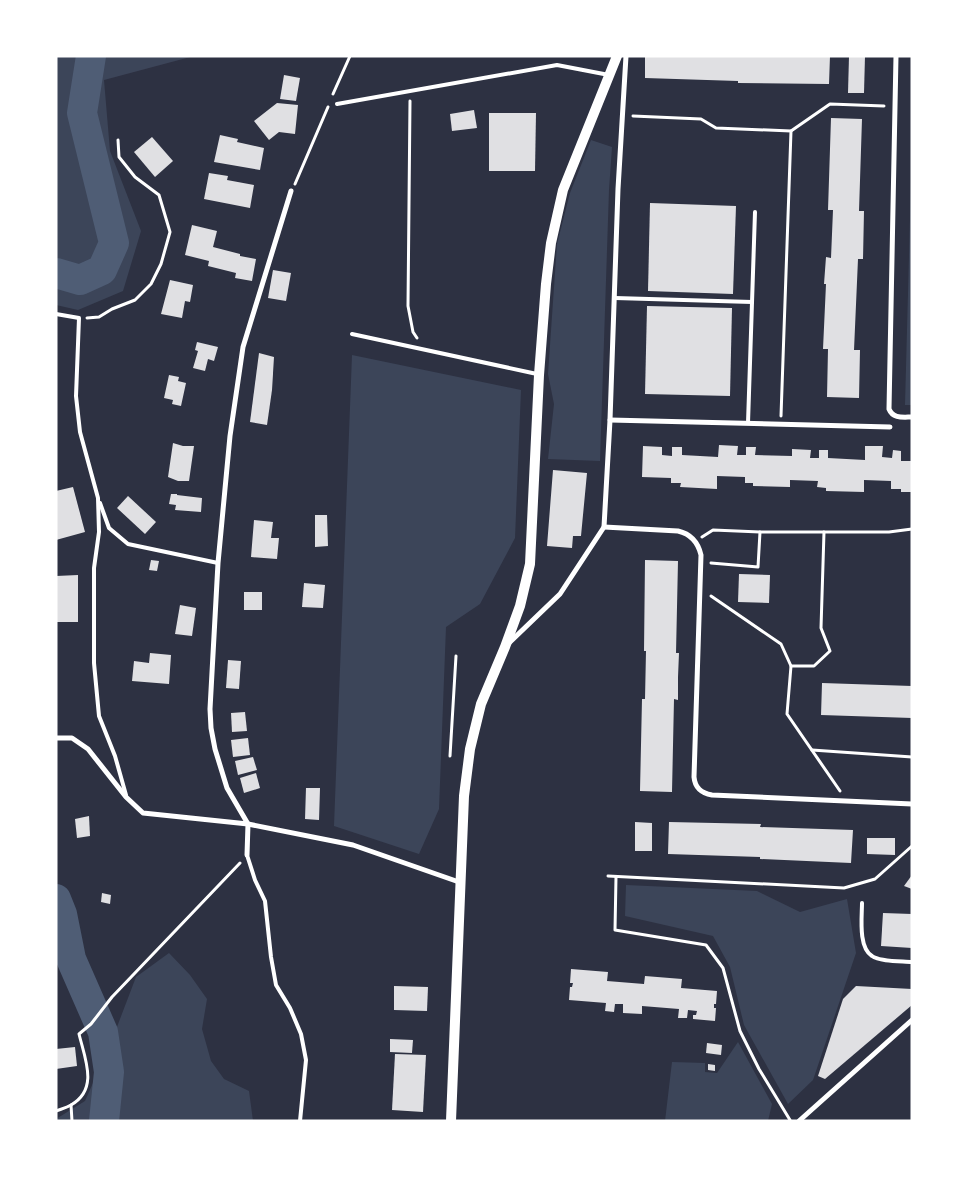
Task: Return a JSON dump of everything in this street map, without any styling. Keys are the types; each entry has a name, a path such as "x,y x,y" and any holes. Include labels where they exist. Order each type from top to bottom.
{"main road":[{"path":"451,1121 464,796 470,749 481,704 520,606 530,564 540,375 550,243 563,190 616,56"}],"street":[{"path":"505,647 560,594 604,527 610,420 618,189 626,56"},
{"path":"896,56 889,409 892,415 912,417"},
{"path":"247,854 248,824 228,788 215,749 211,728 210,709 218,563 230,436 243,346 291,191"},
{"path":"610,420 890,427"},
{"path":"604,527 678,531 691,536 699,548 700,588 694,782 701,792 712,795 912,804"},
{"path":"56,738 72,738 88,749 126,797 143,813 248,824 353,845 460,882"},
{"path":"799,1121 912,1020"}],"lane":[{"path":"337,104 557,65 609,75"},
{"path":"748,423 755,212"},
{"path":"615,298 752,302"},
{"path":"56,314 79,318 77,405 80,432 98,498 109,528 128,544 218,563"},
{"path":"352,334 540,375"},
{"path":"98,498 99,532 94,568 94,663 99,716 115,756 126,797"},
{"path":"247,854 255,880 265,901 276,985 290,1008 301,1034 306,1060 300,1121"},
{"path":"862,903 862,935 866,949 871,956 878,959 912,962"}],"path":[{"path":"291,191 350,56"},
{"path":"410,91 408,306 413,332 426,350"},
{"path":"791,131 830,104 895,106"},
{"path":"79,318 99,317 112,309 135,300 151,284 162,264 170,232 160,195 135,177 119,157 118,140"},
{"path":"696,542 713,530 889,532 912,529"},
{"path":"700,563 758,567 760,532"},
{"path":"790,666 814,666 830,651 821,628 824,532"},
{"path":"700,588 781,644 790,666 787,714 847,801"},
{"path":"450,756 453,744 456,656"},
{"path":"812,750 912,757"},
{"path":"608,876 844,888 875,879 912,846"},
{"path":"56,1111 78,1100 85,1092 88,1084 89,1075 80,1034 91,1024 112,997 247,854"},
{"path":"616,877 615,930 706,944 723,968 740,1031 759,1069 790,1121"},
{"path":"71,1105 72,1121"}],"shaded area":[{"path":"56,56 194,56 104,80 110,151 141,231 123,291 78,310 56,305"},
{"path":"591,140 612,147 600,461 548,459 554,404 548,374 557,244 570,193"},
{"path":"912,143 912,405 905,405"},
{"path":"352,355 521,390 515,538 480,604 446,627 439,809 419,854 334,826"},
{"path":"626,885 757,891 800,912 847,899 856,953 813,1080 788,1104 744,1025 730,967 713,936 625,916"},
{"path":"169,953 190,975 207,999 202,1029 211,1061 224,1079 249,1091 253,1121 56,1121 56,1119 85,1101 112,1040 136,977"},
{"path":"738,1042 772,1104 768,1121 665,1121 672,1062 705,1063 705,1072 717,1073"}],"building":[{"path":"645,56 830,56 829,84 738,83 738,81 645,78"},
{"path":"849,56 865,56 864,93 848,93"},
{"path":"284,75 300,78 296,101 280,99"},
{"path":"277,103 298,105 295,134 279,132 269,140 254,121"},
{"path":"474,110 477,128 452,131 450,114"},
{"path":"489,113 536,113 535,171 489,171"},
{"path":"831,118 862,119 859,211 864,211 863,259 858,259 854,350 860,350 859,398 827,397 828,349 823,349 826,284 824,284 826,257 831,258 833,210 828,210"},
{"path":"220,135 238,139 237,142 264,148 260,170 214,162"},
{"path":"152,137 173,161 155,177 134,152"},
{"path":"209,173 228,176 227,180 254,185 250,208 204,199"},
{"path":"650,203 736,206 733,294 648,291"},
{"path":"192,225 217,231 213,247 256,259 252,281 235,278 236,273 208,266 209,261 185,255"},
{"path":"273,270 291,273 286,301 268,298"},
{"path":"170,280 193,285 190,302 185,301 182,318 161,314"},
{"path":"647,306 732,308 730,396 645,394"},
{"path":"197,342 218,347 214,361 208,359 205,371 193,368 198,351 195,350"},
{"path":"259,353 274,357 267,425 250,422"},
{"path":"169,375 179,377 178,381 186,383 181,406 172,404 173,400 164,398"},
{"path":"173,443 183,446 194,446 189,481 178,481 168,477"},
{"path":"719,445 738,446 737,455 746,455 746,447 756,447 755,455 792,456 792,449 811,450 810,458 819,458 819,450 828,450 828,458 865,460 865,446 883,446 882,457 892,458 893,450 901,451 901,461 912,461 912,492 901,492 901,489 891,489 891,481 864,480 864,492 826,491 826,488 817,487 818,481 790,480 790,487 753,486 753,483 745,483 745,477 717,476 717,489 680,487 681,483 671,483 671,478 642,477 643,446 662,447 662,455 672,456 672,447 682,447 682,455 718,457"},
{"path":"553,470 587,473 581,536 573,536 572,548 547,546"},
{"path":"73,487 85,532 56,540 56,491"},
{"path":"171,494 202,498 201,512 175,510 176,505 169,504"},
{"path":"128,496 156,522 145,534 117,508"},
{"path":"315,515 327,515 328,546 315,547"},
{"path":"254,520 273,522 271,538 279,538 277,559 251,557"},
{"path":"151,560 159,561 157,571 149,570"},
{"path":"645,560 678,561 676,653 679,653 678,700 674,699 672,792 640,791 642,699 645,699"},
{"path":"739,574 770,575 769,603 738,602"},
{"path":"78,575 78,622 56,622 56,576"},
{"path":"304,583 325,585 323,608 302,607"},
{"path":"244,592 262,592 262,610 244,610"},
{"path":"180,605 196,608 192,636 175,634"},
{"path":"150,653 171,655 169,684 132,681 134,661 149,663"},
{"path":"228,660 241,661 239,689 226,688"},
{"path":"822,683 912,686 912,718 821,715"},
{"path":"245,712 247,731 232,732 231,713"},
{"path":"248,738 250,755 233,757 231,740"},
{"path":"253,757 257,770 238,775 235,761"},
{"path":"256,773 260,788 244,793 240,778"},
{"path":"306,788 320,788 319,820 305,819"},
{"path":"89,816 90,836 77,838 75,819"},
{"path":"635,822 652,823 652,851 635,851"},
{"path":"669,822 761,824 760,827 853,830 851,863 760,859 760,857 668,854"},
{"path":"867,838 895,838 895,855 867,854"},
{"path":"912,875 912,889 904,886"},
{"path":"102,893 111,895 110,904 101,902"},
{"path":"883,913 912,914 912,948 881,946"},
{"path":"571,969 608,972 607,981 644,984 645,976 682,979 681,988 717,991 716,1004 714,1004 714,1008 716,1008 715,1021 693,1019 693,1015 696,1015 697,1011 688,1010 687,1018 678,1018 679,1009 642,1006 642,1014 623,1013 623,1004 615,1004 614,1012 605,1011 606,1003 569,1000 570,987 572,987 573,983 570,983"},
{"path":"394,986 428,987 427,1011 394,1010"},
{"path":"856,986 912,989 912,1005 825,1079 818,1076 843,999"},
{"path":"390,1039 413,1040 412,1053 390,1052"},
{"path":"707,1043 722,1045 721,1055 706,1053"},
{"path":"75,1047 77,1066 56,1069 56,1049"},
{"path":"395,1054 426,1055 423,1112 392,1110"},
{"path":"708,1064 715,1065 715,1071 708,1070"}],"waterway":[{"path":"56,273 80,280 102,270 114,243 82,113 91,56"},
{"path":"56,899 62,914 71,959 103,1032 109,1072 104,1121"}]}
